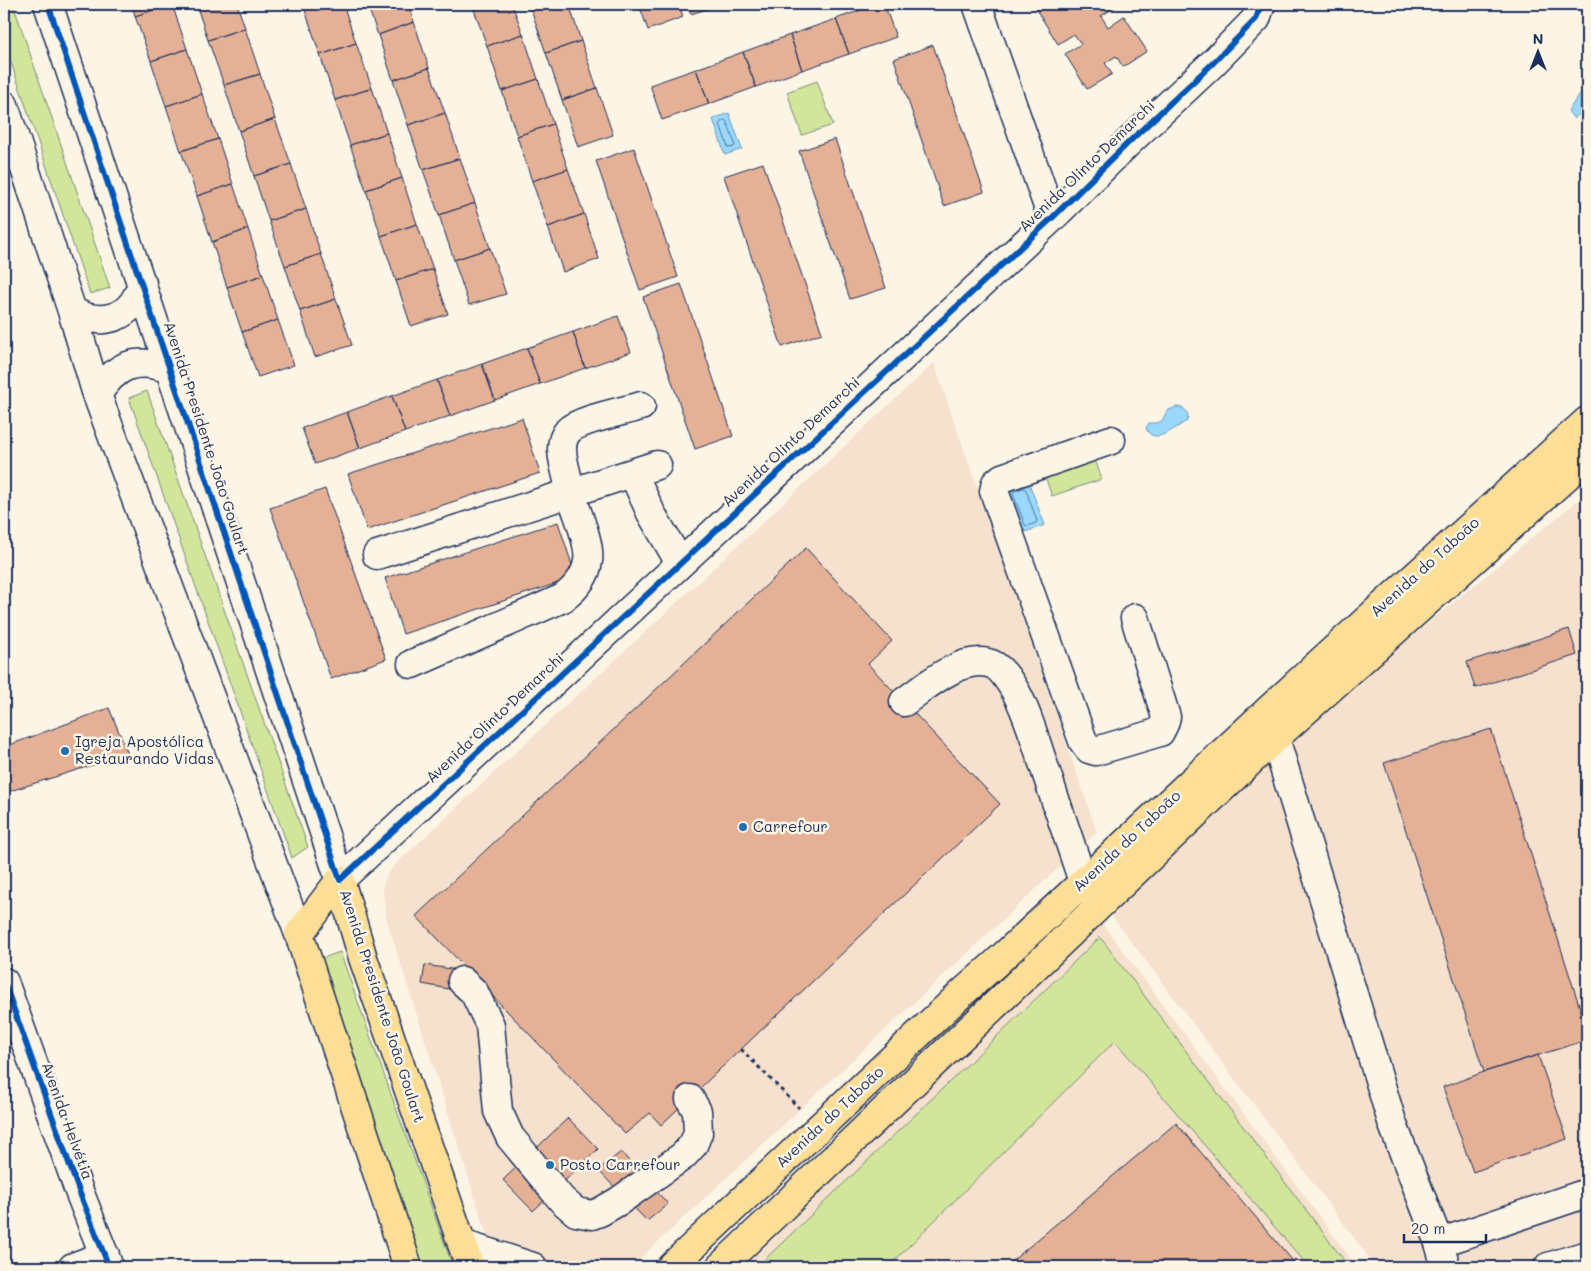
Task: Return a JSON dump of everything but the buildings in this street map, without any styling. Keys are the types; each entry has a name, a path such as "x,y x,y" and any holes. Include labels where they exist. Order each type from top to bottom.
{"main road":[{"name":"Avenida do Taboão","path":"671,1267 954,1000 1318,664 1587,421"},
{"name":"Avenida do Taboão","path":"720,1267 1275,738 1587,458"},
{"name":"Avenida Olinto Demarchi","path":"299,934 340,880"},
{"name":"Avenida Presidente João Goulart","path":"340,880 363,958 469,1260"},
{"path":"299,934 408,1267"}],"street":[{"name":"Avenida Presidente João Goulart","path":"48,4 340,880"},
{"path":"977,4 1052,218"},
{"name":"Avenida Olinto Demarchi","path":"340,880 1052,218 1213,63 1258,11"},
{"path":"4,105 72,311 97,395 299,934"},
{"path":"72,311 95,320 110,319 131,307 139,294 142,283"},
{"path":"97,395 103,385 113,376 132,364 143,362 170,369"},
{"path":"412,664 563,598 575,590 583,576 588,561 588,547 571,493 562,452 562,441 569,430 582,423 641,406"},
{"path":"1111,440 1002,478 996,483 994,490 1083,741 1089,749 1096,751 1160,732 1164,724 1166,716 1135,618"},
{"path":"377,555 645,469 651,513 680,563"},
{"path":"904,702 943,673 958,666 988,663 999,670 1017,694 1083,882 1100,905"},
{"path":"1275,738 1393,1125 1443,1255 1587,1193"},
{"path":"462,981 474,992 490,1025 498,1111 510,1137 562,1200 576,1212 592,1214 600,1212 619,1201 683,1156 693,1145 698,1133 697,1111 690,1098"},
{"name":"Avenida Helvétia","path":"4,982 79,1192 107,1261"},
{"path":"1548,1267 1587,1255"},
{"path":"469,1260 533,1267"},
{"path":"73,1267 107,1261"}],"path":[{"path":"741,1049 819,1128"}],"shaded area":[{"name":"Carrefour","path":"934,363 1097,832 631,1267 500,1267 492,1251 387,921 383,885 387,875 397,863"},
{"path":"1587,493 1587,1267 1376,1267 1109,912 1273,750"},
{"path":"1101,921 1357,1267 744,1267"}],"green space":[{"path":"4,4 13,4 110,288 90,294 4,42"},
{"path":"817,81 833,125 802,135 787,92"},
{"path":"147,391 308,847 292,858 129,398"},
{"path":"1093,454 1102,479 1052,496 1043,471"},
{"path":"1100,937 1349,1267 1309,1267 1115,1041 888,1267 757,1267"},
{"path":"340,952 453,1267 423,1267 314,961"}],"water":[{"path":"1587,90 1587,106 1574,119 1568,111 1582,91"},
{"path":"729,113 742,149 725,155 713,119"},
{"path":"1176,407 1186,411 1188,415 1187,421 1159,436 1149,433 1146,428 1149,423 1162,421 1167,411"},
{"path":"1028,481 1045,525 1022,533 1006,489"}],"cycle path":[{"path":"48,4 340,880 1052,218 1256,19 1261,4"},
{"path":"4,982 79,1191 109,1267"}],"place":[{"name":"Igreja Apostólica Restaurando Vidas","path":"65,751"},
{"name":"Carrefour","path":"743,827"},
{"name":"Posto Carrefour","path":"550,1165"}]}
